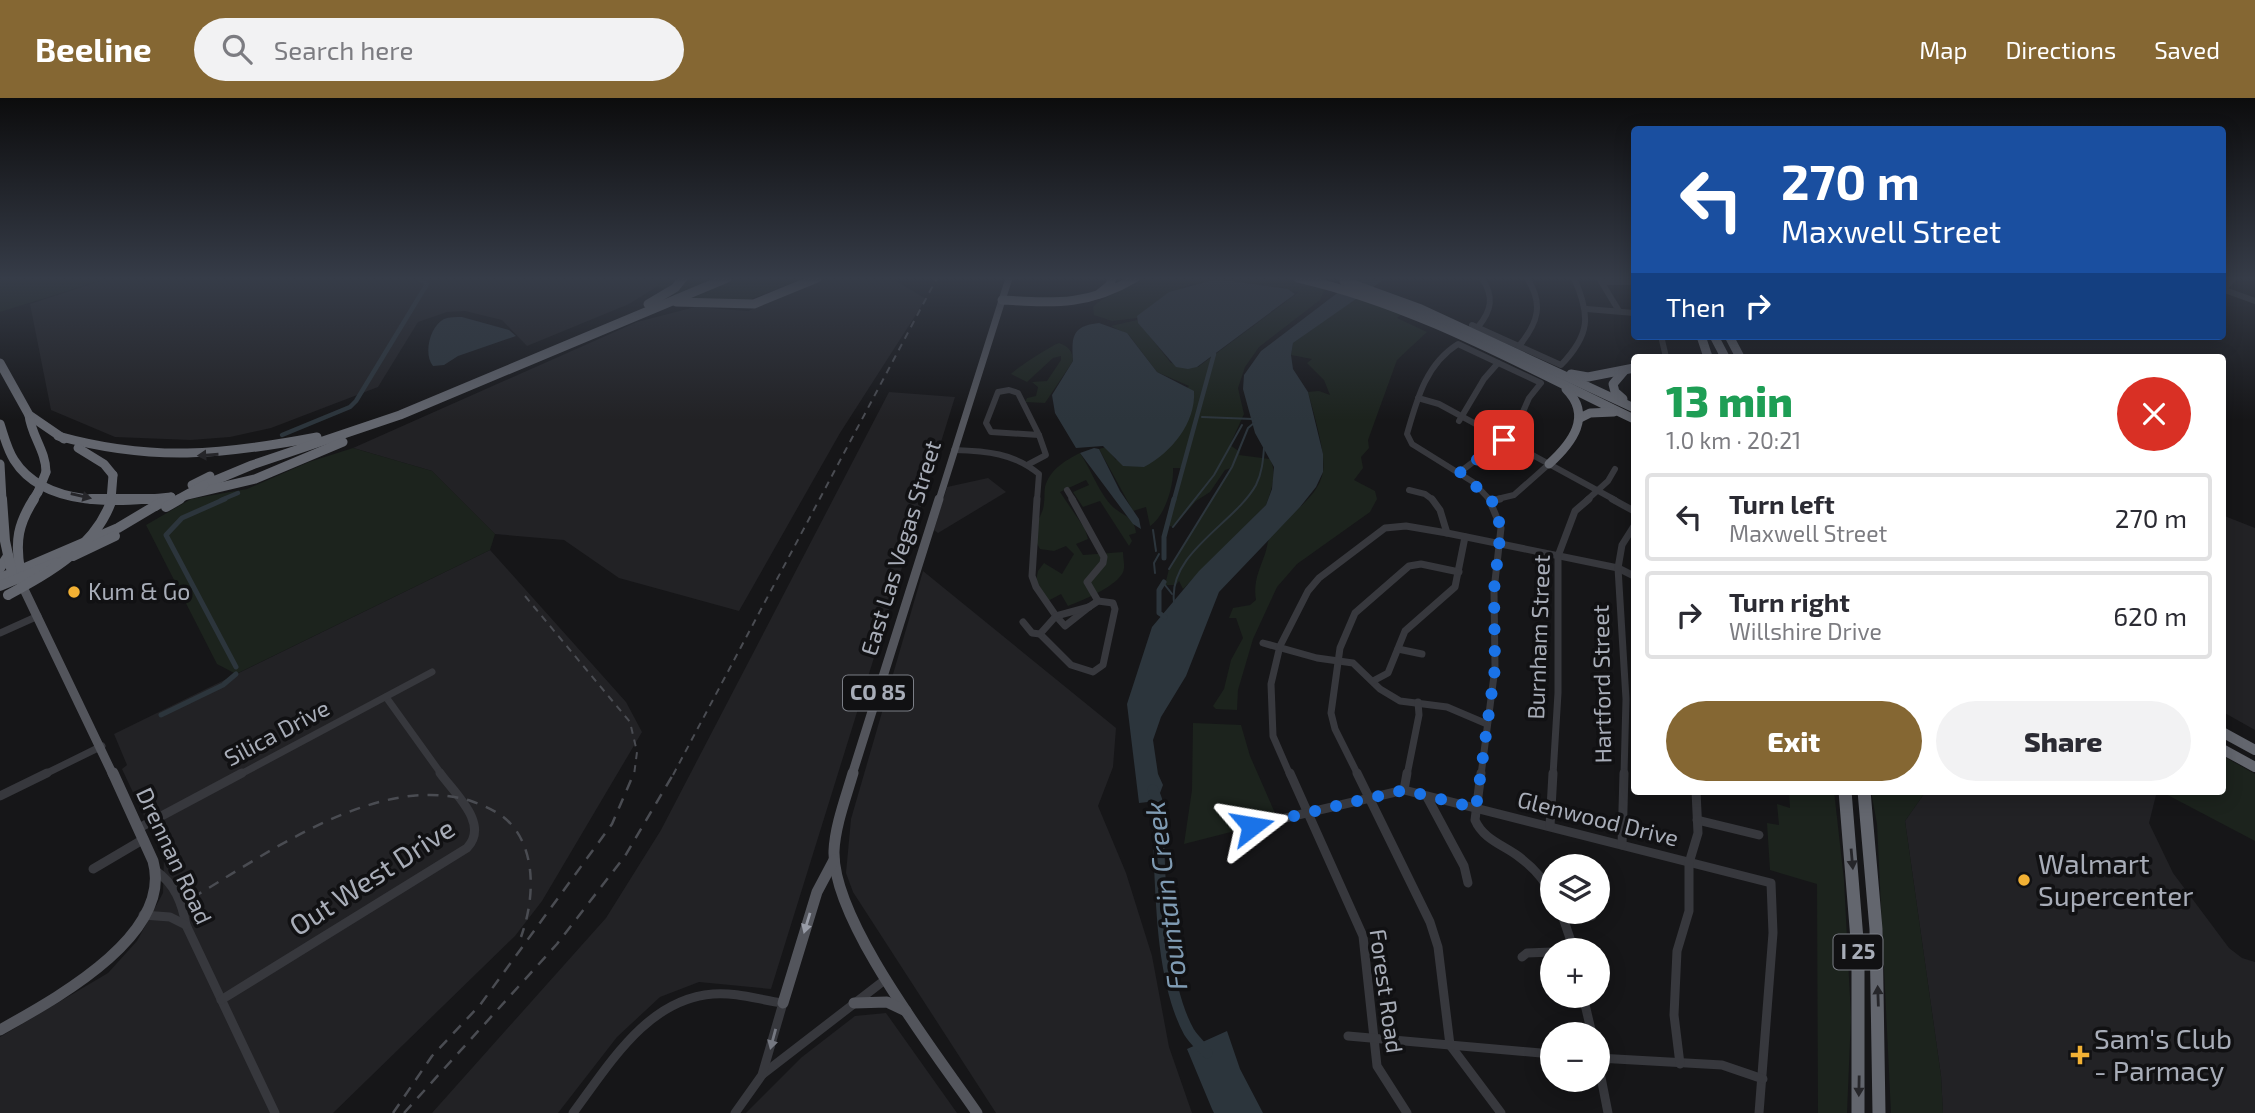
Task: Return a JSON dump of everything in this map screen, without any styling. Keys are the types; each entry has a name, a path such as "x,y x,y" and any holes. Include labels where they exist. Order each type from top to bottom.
{"highway":[{"path":"0,578 98,545 192,485 239,463 388,414 603,325"},
{"path":"0,424 16,463 35,481 75,495 114,501 176,497 232,486 279,470 606,325"},
{"path":"1441,325 1571,393 1577,400 1580,418 1567,446 1549,464"},
{"path":"1450,325 1631,406"},
{"path":"1535,361 1580,376 1630,369"},
{"path":"0,363 29,415 96,458 113,475 113,499 95,531 66,559 4,597"},
{"path":"1630,369 1614,380 1614,388 1618,396 1631,405"},
{"path":"1544,380 1631,418"},
{"path":"1580,418 1590,413 1606,411 1631,418"},
{"path":"17,574 14,539 16,530 46,472 44,450 29,426 29,415"},
{"path":"160,507 265,459 351,434 400,415"},
{"path":"58,436 101,450 178,456 232,453 324,436"},
{"path":"0,464 8,556 17,574"},
{"path":"0,568 8,556"},
{"path":"0,586 17,574"},
{"path":"2226,734 2255,750"},
{"path":"2226,751 2255,767"},
{"name":"I 25","path":"1845,795 1856,913 1861,1014 1858,1113"},
{"name":"I 25","path":"1866,795 1876,929 1879,1113"}],"main road":[{"name":"East Las Vegas Street","path":"886,979 851,919 838,885 834,860 836,836 848,789 994,325"},
{"name":"Drennan Road","path":"17,574 102,746 156,871"},
{"path":"783,1003 817,892 834,860"},
{"path":"0,1030 89,976 119,948 143,915 153,893 156,871"},
{"name":"CO 85","path":"886,979 977,1113"},
{"path":"854,1003 887,1002 910,1013"}],"street":[{"path":"1476,325 1561,365 1575,351 1583,336 1585,325"},
{"path":"1519,346 1536,325"},
{"path":"1460,472 1515,430 1529,398 1544,380 1455,345 1434,367 1418,398 1408,434 1410,440 1460,472 1492,501 1501,528 1494,590 1495,668 1475,820 1485,835 1525,860 1540,876"},
{"path":"1461,419 1479,386 1498,363"},
{"path":"1028,464 1046,454 1039,435 1018,393 1009,390 998,392 986,423 991,432 1039,435"},
{"path":"1418,398 1439,404 1461,419 1631,509"},
{"path":"954,450 1002,453 1028,464 1039,474 1032,576 1036,587 1065,626 1097,601 1113,603 1115,609 1102,665 1093,672 1080,671 1046,644 1040,634"},
{"path":"1492,501 1514,495 1549,464"},
{"name":"Burnham Street","path":"1550,826 1558,693 1558,556 1570,518 1608,481 1615,469"},
{"path":"1067,490 1104,557 1087,582 1097,601"},
{"path":"1409,490 1418,490 1438,505 1446,518 1447,533"},
{"name":"Forest Road","path":"1407,1113 1381,1077 1371,1038 1363,936 1273,736 1271,684 1280,646 1308,591 1319,579 1385,528 1406,526 1447,533 1618,568 1631,574"},
{"name":"Hartford Street","path":"1622,845 1626,699 1618,568 1622,545 1631,530"},
{"path":"1373,681 1388,673 1405,631 1455,587 1465,537"},
{"path":"1459,572 1421,564 1409,566 1355,613 1340,648 1331,713 1335,729 1430,922 1438,947 1450,1045 1501,1113"},
{"path":"1040,634 1056,616"},
{"path":"0,634 38,617"},
{"path":"1023,622 1032,633 1040,634"},
{"path":"1263,643 1317,658 1353,663 1386,694 1400,701 1447,707 1487,724"},
{"path":"1398,649 1422,654"},
{"name":"Silica Drive","path":"139,828 432,672"},
{"name":"Out West Drive","path":"221,1000 458,856 475,839 477,829 474,820 386,697"},
{"path":"1404,790 1419,715 1418,702"},
{"path":"0,796 102,746"},
{"name":"Glenwood Drive","path":"1252,826 1404,790 1771,883 1773,933 1763,1079"},
{"path":"1679,1064 1674,1015 1677,951 1689,911 1689,863 1698,833 1696,795"},
{"path":"1427,797 1464,866 1468,883"},
{"path":"1698,820 1759,835"},
{"path":"93,869 144,838"},
{"name":"Drennan Road","path":"156,871 169,878 184,909 186,925 275,1113"},
{"path":"143,915 170,917 186,925"},
{"path":"1522,957 1527,953 1540,952"},
{"path":"735,1113 762,1075 886,979"},
{"path":"573,1113 654,1016 677,1002 713,994 783,1003 762,1075"},
{"path":"1348,1036 1540,1053"},
{"path":"1610,1061 1722,1065 1763,1079 1759,1113"},
{"path":"1604,1092 1608,1113"}],"shaded area":[{"path":"34,325 416,325 378,387 271,428 230,437 191,440 115,437 51,410"},
{"path":"437,325 492,325 509,330 516,336 458,356 444,365 433,366 428,348"},
{"path":"507,325 577,325 527,346"},
{"path":"629,325 909,325 840,433 739,611 619,578 564,540 495,534 432,471 353,448"},
{"path":"1106,325 1127,333 1157,372 1194,391 1191,414 1180,436 1163,454 1144,467 1123,466 1103,446 1076,448 1055,413 1052,395 1073,361 1073,340 1083,327"},
{"path":"1140,325 1253,325 1197,367 1176,367"},
{"path":"1141,325 1171,363 1198,367 1254,325 1287,325 1259,347 1245,367 1238,388 1244,414 1230,445 1240,452 1239,455 1270,459 1274,476 1266,505 1183,589 1179,581 1176,585 1165,585 1169,569 1231,468 1225,470 1210,492 1196,501 1173,527 1167,525 1182,468 1173,468 1168,500 1150,526 1146,507 1133,511 1099,449 1106,447 1116,460 1189,386 1157,372 1129,335 1111,326"},
{"path":"1295,325 1318,325 1293,343 1291,355 1293,369 1308,392 1323,454 1323,472 1316,487 1300,507 1219,592 1186,676 1161,717 1153,740 1158,774 1163,785 1157,801 1139,803 1127,704 1152,627 1199,571 1266,505 1272,489 1274,467 1255,433 1243,389 1244,375 1261,351"},
{"path":"1317,325 1413,325 1427,332 1397,360 1368,440 1369,448 1361,457 1363,468 1354,480 1375,491 1377,499 1370,512 1297,564 1277,587 1253,639 1238,690 1237,710 1216,709 1213,706 1224,689 1231,660 1243,638 1236,618 1229,618 1233,608 1250,605 1256,600 1256,582 1269,539 1315,491 1323,471 1321,443 1308,392 1319,391 1330,395 1324,380 1307,363 1312,359 1291,355 1293,343"},
{"path":"1059,343 1069,349 1073,361 1045,403 1025,402 1027,398 1036,396 1038,387 1032,382 1047,381 1061,356 1053,358 1027,382 1011,374"},
{"path":"889,392 955,397 771,989 699,982 660,997 617,1037 558,1113 432,1113 606,918 661,830"},
{"path":"353,448 432,471 495,534 490,550 236,674 217,664 146,525 191,499 247,489 309,462"},
{"path":"1099,449 1120,491 1139,519 1141,529 1133,524 1080,453"},
{"path":"1080,453 1106,498 1130,519 1136,533 1129,535 1132,541 1129,546 1100,501 1083,507 1073,492 1089,485 1086,480 1060,492 1085,529 1088,539 1076,544 1083,555 1123,552 1124,563 1122,574 1112,584 1068,606 1061,594 1046,602 1035,585 1038,571 1044,563 1062,574 1074,554 1066,546 1054,551 1040,549 1034,531 1043,509 1047,481 1064,462"},
{"path":"988,478 1006,492 938,533 934,530 947,487"},
{"path":"2226,517 2255,528 2255,730 2226,714"},
{"path":"490,550 626,702 642,732 542,901 515,936 333,1113 0,1113 0,1037 108,973 137,941 163,893 164,854 122,769 127,765 114,734"},
{"path":"923,571 1116,728 1113,767 1098,806 1126,873 1152,956 1169,1047 1192,1113 996,1113 853,892 846,873 851,819"},
{"path":"1193,723 1241,725 1250,756 1278,820 1184,844 1192,790"},
{"path":"2226,758 2255,774 2255,841 2168,795 2226,795"},
{"path":"1789,795 1834,795 1844,880 1851,1017 1847,1113 1818,1113 1817,884 1770,870 1767,823 1779,825 1777,804 1790,808"},
{"path":"1872,795 1923,795 1905,821 1941,1076 1943,1113 1891,1113 1877,824"},
{"path":"1923,795 2156,795 2149,823 2173,873 2229,948 2242,958 2255,962 2255,1113 1943,1113 1941,1076 1905,821"},
{"path":"886,1013 957,1113 746,1113 802,1057 855,1016"},
{"path":"1227,1031 1240,1069 1263,1113 1214,1113 1212,1109 1187,1049"}],"waterway":[{"path":"282,435 350,407 402,325"},
{"path":"1174,500 1214,354"},
{"path":"1202,417 1253,419"},
{"path":"1169,569 1232,467 1248,428 1254,423"},
{"path":"1173,527 1214,475 1242,425"},
{"name":"Fountain Creek","path":"1174,602 1175,584 1181,568 1256,485 1264,448"},
{"path":"221,500 238,493"},
{"path":"225,499 182,518 166,535 236,667"},
{"path":"1164,558 1164,537 1174,499"},
{"path":"1153,530 1156,551"},
{"path":"1155,573 1154,563 1159,554"},
{"path":"1164,582 1159,590 1159,613 1165,617"},
{"path":"1165,585 1172,594"},
{"path":"161,715 223,685 236,674"},
{"name":"Fountain Creek","path":"1153,790 1157,801 1162,920 1171,981 1189,1032 1207,1053"}],"railway":[{"path":"673,775 912,325"},
{"path":"525,596 630,722 637,752 634,775"},
{"path":"393,1113 432,1056 480,1005 612,824 634,773"},
{"path":"404,1113 557,944 625,856 674,773"},
{"path":"192,898 289,840 326,822 362,807 399,798 436,795 484,806 501,815 515,829 527,854 531,882 521,937"}],"place":[{"name":"Kum & Go","path":"74,592"},
{"name":"Walmart Supercenter","path":"2024,880"},
{"name":"Sam's Club - Parmacy","path":"2080,1055"}],"route":[{"path":"1252,826 1404,790 1476,808 1495,668 1494,590 1501,528 1492,501 1460,472 1504,440"}]}
